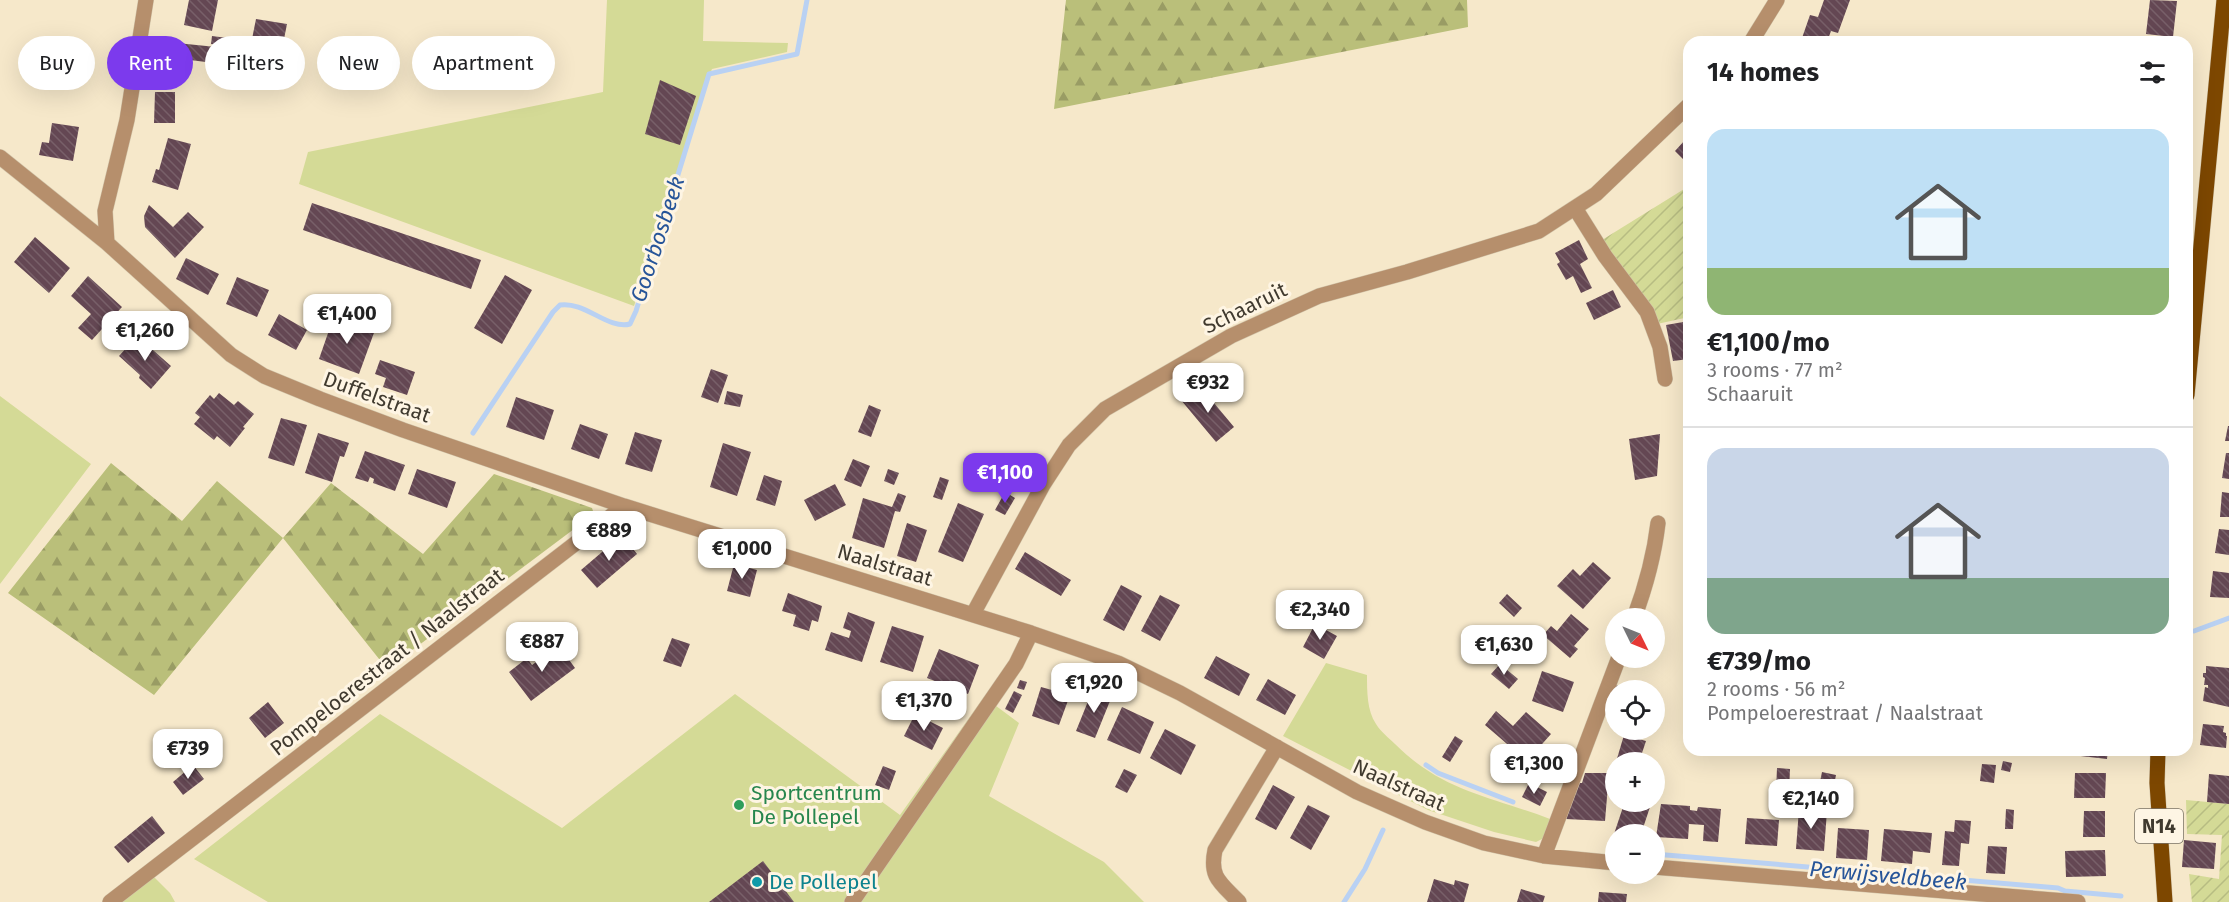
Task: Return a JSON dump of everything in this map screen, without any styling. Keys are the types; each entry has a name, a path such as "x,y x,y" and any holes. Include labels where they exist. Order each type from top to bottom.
{"main road":[{"path":"2193,331 2224,0"},
{"name":"N14","path":"2158,756 2157,783 2165,902"}],"street":[{"path":"107,243 105,210 128,120 147,0"},
{"path":"1755,36 1777,0"},
{"name":"Schaaruit","path":"973,614 1043,485 1069,445 1105,409 1231,336 1319,296 1407,272 1539,231 1596,194 1683,111"},
{"name":"Duffelstraat","path":"0,157 107,243 231,355 264,376 330,403 624,506"},
{"path":"1575,208 1605,256 1647,312 1660,347 1665,379"},
{"name":"Naalstraat","path":"624,506 973,614 1118,663 1180,693 1357,792 1425,822 1484,843 1544,856 1605,862"},
{"name":"Pompeloerestraat / Naalstraat","path":"110,902 624,506"},
{"path":"1638,608 1654,556 1658,523"},
{"path":"852,902 1016,664 1031,633"},
{"path":"1544,856 1615,668"},
{"path":"1239,902 1216,878 1212,865 1215,850 1277,747"},
{"path":"1665,868 2078,902"}],"green space":[{"path":"607,0 704,0 703,41 788,43 787,52 712,69 634,306 299,184 308,152 603,92"},
{"path":"1066,0 1467,0 1468,27 1054,109"},
{"path":"1683,190 1683,318 1657,324 1602,240"},
{"path":"0,396 91,464 0,584"},
{"path":"111,463 182,521 217,481 283,538 154,695 8,593"},
{"path":"494,474 592,508 594,514 387,669 283,538 331,483 423,554"},
{"path":"1326,663 1367,675 1368,701 1373,719 1378,727 1413,760 1449,783 1550,819 1544,838 1536,842 1494,832 1428,810 1283,736"},
{"name":"Sportcentrum De Pollepel","path":"735,694 900,815 984,697 1019,723 989,796 1104,862 1144,902 268,902 194,859 380,714 562,828"},
{"path":"2186,800 2229,804 2229,902 2192,902 2189,874 2219,879 2222,835 2187,834"},
{"path":"153,876 170,893 175,902 120,902"}],"building":[{"path":"189,0 218,0 212,31 184,25"},
{"path":"1824,0 1850,0 1838,33 1831,31 1829,36 1803,36 1810,15 1818,17"},
{"path":"2150,0 2177,1 2173,36 2146,34"},
{"path":"256,19 287,24 285,36 253,36"},
{"path":"193,45 205,46 205,62 193,60"},
{"path":"660,80 696,96 680,145 645,134"},
{"path":"155,92 175,92 175,123 154,123"},
{"path":"52,123 79,127 73,161 39,155 42,142 49,143"},
{"path":"168,138 191,144 178,190 152,182 156,169 159,170"},
{"path":"1683,142 1683,159 1675,151"},
{"path":"312,203 481,260 471,289 303,230"},
{"path":"149,205 173,227 188,212 204,227 175,258 145,227 144,216"},
{"path":"35,237 70,268 49,293 14,262"},
{"path":"1579,240 1588,259 1580,264 1592,288 1581,293 1573,276 1566,280 1557,264 1560,262 1555,253"},
{"path":"186,258 219,274 208,295 176,279"},
{"path":"505,275 532,290 502,344 474,328"},
{"path":"88,276 122,307 92,340 78,328 91,314 71,296"},
{"path":"237,277 269,290 257,317 226,304"},
{"path":"1613,290 1621,307 1594,320 1586,303"},
{"path":"279,314 307,330 296,350 268,335"},
{"path":"334,316 375,330 359,374 319,359"},
{"path":"1683,322 1683,360 1673,361 1666,325"},
{"path":"137,336 171,366 151,389 139,378 140,375 119,356"},
{"path":"380,360 415,372 407,395 383,387 386,378 375,374"},
{"path":"711,369 728,375 718,403 701,397"},
{"path":"1199,385 1234,427 1216,442 1181,400"},
{"path":"727,391 743,395 740,407 724,404"},
{"path":"219,393 234,405 238,401 254,414 230,447 217,436 214,440 194,424 200,417 195,413 210,395 214,399"},
{"path":"516,397 554,410 544,440 506,427"},
{"path":"869,405 881,410 871,437 858,432"},
{"path":"281,418 307,425 294,466 268,458"},
{"path":"580,424 608,434 599,459 571,449"},
{"path":"2228,426 2229,441 2225,441"},
{"path":"635,432 662,440 652,472 625,464"},
{"path":"318,433 349,443 344,457 340,456 332,482 305,473"},
{"path":"1660,434 1657,476 1635,480 1629,439"},
{"path":"723,443 751,452 737,496 710,487"},
{"path":"365,451 405,465 395,491 373,483 374,479 370,477 368,482 355,478"},
{"path":"2226,453 2229,453 2229,479 2222,478"},
{"path":"853,459 870,466 861,487 844,480"},
{"path":"417,469 456,482 447,508 408,494"},
{"path":"888,469 899,473 894,485 884,481"},
{"path":"764,475 782,481 775,506 756,500"},
{"path":"940,477 949,480 942,500 933,497"},
{"path":"835,484 846,505 815,521 804,500"},
{"path":"1005,492 1015,498 1005,515 995,510"},
{"path":"2222,492 2229,493 2229,517 2220,517"},
{"path":"898,493 906,496 900,512 895,511 884,548 852,538 863,498 892,507"},
{"path":"958,503 984,514 963,562 938,552"},
{"path":"907,523 927,530 916,562 897,556"},
{"path":"2219,529 2229,530 2229,555 2215,553"},
{"path":"622,535 637,554 597,588 581,570"},
{"path":"1025,552 1071,580 1061,596 1015,569"},
{"path":"1593,562 1611,578 1583,609 1557,586 1573,569 1580,576"},
{"path":"734,564 757,570 750,597 727,591"},
{"path":"2213,571 2229,573 2229,598 2210,597"},
{"path":"1121,585 1142,596 1124,631 1103,620"},
{"path":"788,593 822,606 818,622 812,620 809,631 793,626 796,615 782,611"},
{"path":"1507,594 1522,608 1514,617 1499,603"},
{"path":"1160,595 1180,605 1160,641 1141,631"},
{"path":"848,612 875,622 862,662 825,650 831,632 849,638 851,631 843,628"},
{"path":"1571,614 1589,629 1574,646 1578,649 1570,658 1543,635 1551,626 1557,631"},
{"path":"1315,624 1337,636 1324,659 1303,647"},
{"path":"892,626 924,636 913,672 880,662"},
{"path":"672,638 690,644 681,667 663,661"},
{"path":"1480,644 1487,651 1481,657 1474,651"},
{"path":"559,646 575,668 531,701 509,672 527,658 532,665"},
{"path":"939,649 979,665 968,694 927,678"},
{"path":"1216,656 1250,674 1239,696 1204,678"},
{"path":"1500,664 1518,679 1509,689 1491,674"},
{"path":"2206,666 2229,668 2229,707 2203,701 2205,687 2208,688 2208,685 2204,685 2205,678 2203,677 2203,673 2206,673"},
{"path":"1542,671 1574,682 1563,712 1532,701"},
{"path":"1268,679 1296,695 1285,715 1256,700"},
{"path":"1020,680 1027,682 1024,690 1017,688"},
{"path":"1041,687 1070,695 1059,725 1032,716"},
{"path":"1093,689 1112,696 1095,738 1076,731"},
{"path":"1014,691 1022,695 1013,713 1005,709"},
{"path":"268,702 284,723 265,738 249,718"},
{"path":"1122,707 1154,722 1140,754 1107,740"},
{"path":"1496,711 1513,726 1526,712 1551,734 1527,761 1485,725"},
{"path":"915,714 943,728 932,750 904,736"},
{"path":"2203,724 2224,726 2223,732 2227,736 2226,748 2200,745"},
{"path":"1165,729 1196,745 1181,775 1150,758"},
{"path":"1455,736 1463,741 1450,762 1442,757"},
{"path":"1623,740 1646,741 1642,752 1619,752"},
{"path":"2081,756 2107,756 2107,759"},
{"path":"2003,761 2012,763 2010,772 2001,770"},
{"path":"1982,764 1996,765 1994,783 1980,781"},
{"path":"193,765 204,779 183,795 173,782"},
{"path":"883,766 896,771 889,790 875,785"},
{"path":"1777,768 1790,769 1789,792 1776,791"},
{"path":"1124,769 1137,775 1127,793 1115,787"},
{"path":"1822,772 1836,775 1833,790 1819,787"},
{"path":"1585,773 1605,773 1605,821 1566,819 1574,783 1582,783"},
{"path":"2075,773 2106,773 2105,798 2074,798"},
{"path":"2209,774 2229,776 2229,804 2207,802"},
{"path":"1529,783 1547,792 1540,806 1522,797"},
{"path":"1273,785 1295,797 1276,830 1255,819"},
{"path":"1665,804 1690,806 1690,810 1697,811 1698,807 1721,809 1718,842 1703,841 1704,825 1689,824 1688,839 1665,838 1665,824 1658,824 1660,812 1665,812"},
{"path":"1308,805 1330,816 1311,850 1290,838"},
{"path":"1799,809 1827,811 1824,851 1796,849"},
{"path":"2006,809 2014,810 2013,829 2005,829"},
{"path":"2084,811 2105,811 2105,837 2083,837"},
{"path":"1621,812 1648,812 1644,824 1617,824"},
{"path":"152,816 165,833 128,863 114,847"},
{"path":"1747,818 1779,820 1777,846 1745,844"},
{"path":"1955,820 1971,821 1969,844 1961,843 1959,866 1942,865 1945,831 1954,832"},
{"path":"1838,828 1869,830 1867,860 1836,858"},
{"path":"1884,829 1932,833 1930,853 1913,851 1912,864 1881,861"},
{"path":"2184,840 2216,843 2214,869 2182,867"},
{"path":"1988,846 2007,847 2005,874 1986,873"},
{"path":"2105,850 2106,876 2066,877 2065,851"},
{"name":"De Pollepel","path":"763,861 794,902 709,902"},
{"path":"1434,879 1454,885 1455,880 1469,884 1464,902 1427,902"},
{"path":"1521,889 1545,896 1543,902 1517,902"},
{"path":"1599,892 1627,894 1626,902 1598,902"}],"waterway":[{"name":"Goorbosbeek","path":"473,433 553,312 560,305 578,307 613,323 630,324 636,311 709,74 797,54 807,0"},
{"name":"Perwijsveldbeek","path":"2194,631 2229,618"},
{"name":"Perwijsveldbeek","path":"1426,765 1438,773 1513,802"},
{"name":"Perwijsveldbeek","path":"1344,902 1365,869 1383,830"},
{"name":"Perwijsveldbeek","path":"1665,855 2058,888 2065,891 2121,896"}],"place":[{"name":"Sportcentrum De Pollepel","path":"739,805"},
{"name":"De Pollepel","path":"757,882"}]}
